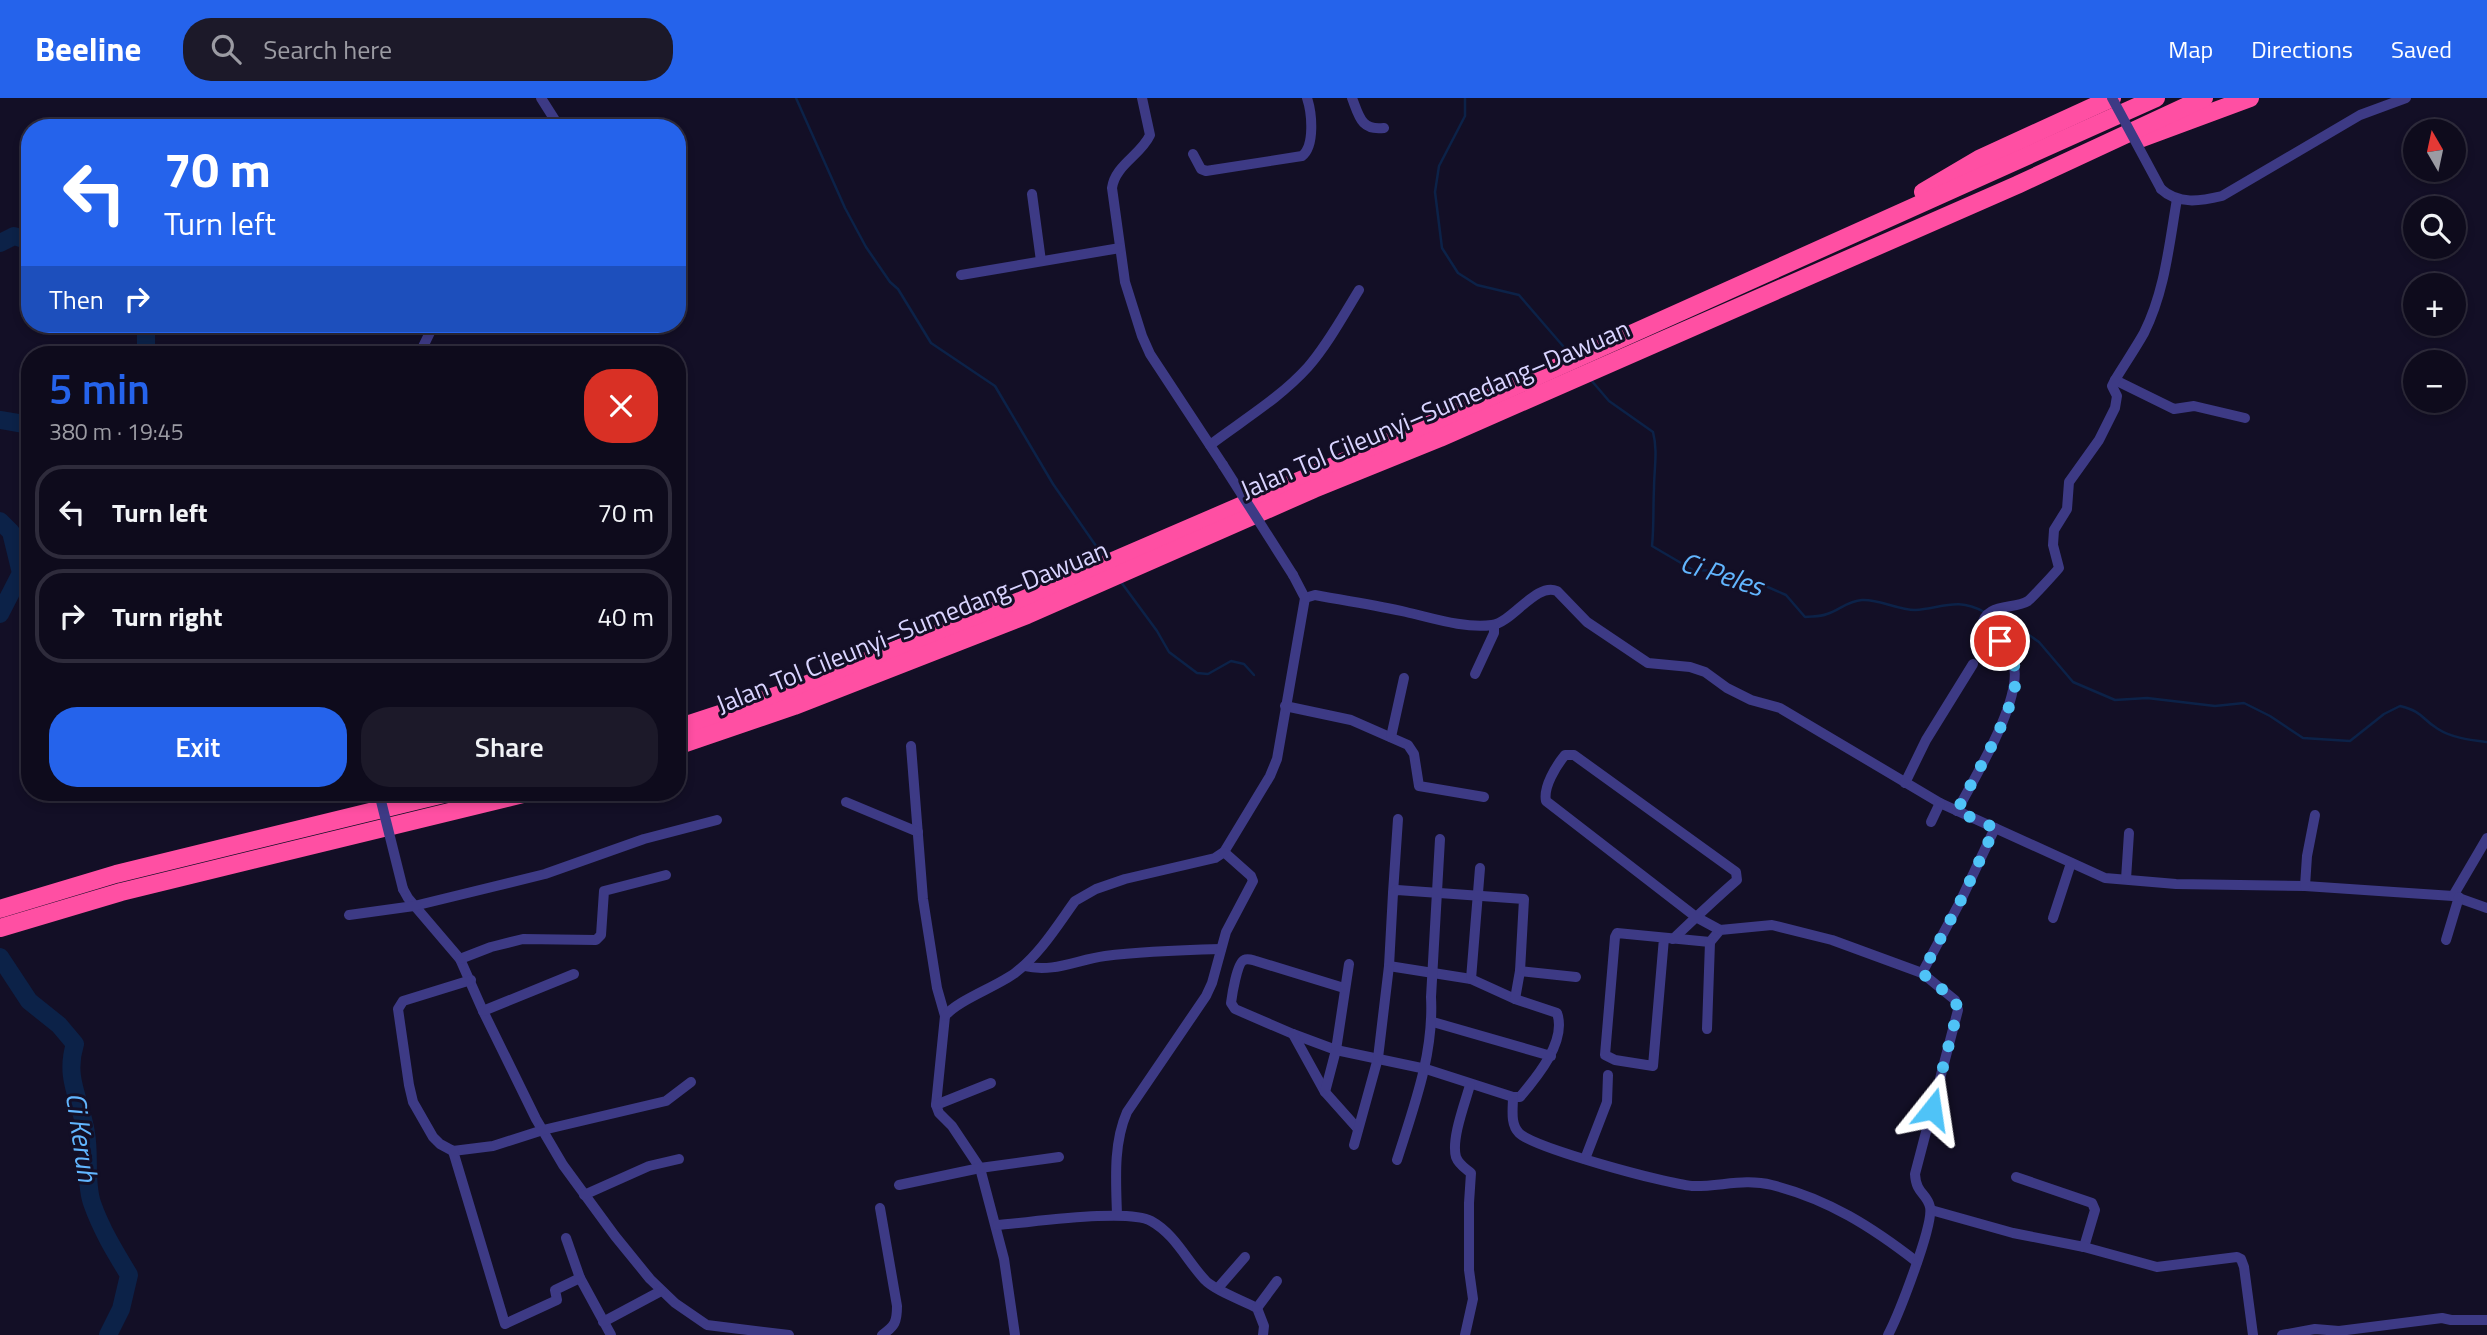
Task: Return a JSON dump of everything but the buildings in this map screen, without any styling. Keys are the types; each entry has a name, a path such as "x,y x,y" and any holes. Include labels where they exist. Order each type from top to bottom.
{"highway":[{"path":"1847,236 1979,159 2112,98"},
{"name":"Jalan Tol Cileunyi–Sumedang–Dawuan","path":"686,743 793,706 1027,615 1314,489 1775,268 2156,98"},
{"name":"Jalan Tol Cileunyi–Sumedang–Dawuan","path":"686,725 790,691 1020,601 1437,431 1787,286 2017,185 2204,98"},
{"path":"2017,185 2250,98"},
{"path":"0,909 116,874 415,801"},
{"path":"0,928 121,892 494,801"}],"street":[{"path":"541,98 554,119"},
{"path":"945,1016 950,1010 1024,966 1075,901 1085,895 1125,879 1215,858 1224,852 1270,776 1277,759 1305,598 1293,575 1144,343 1125,282 1112,195 1112,183 1116,174 1145,144 1150,135 1142,98"},
{"path":"1193,154 1201,169 1206,171 1301,156 1310,144 1310,106 1307,98"},
{"path":"1352,98 1364,125 1384,128"},
{"path":"2112,98 2161,189 2177,200 2200,200 2222,195 2360,115 2406,98"},
{"path":"1032,194 1041,261"},
{"path":"1957,811 2011,704 2016,675 2013,661 2000,641 1982,627 1983,620 1992,611 2031,599 2037,589 2059,568 2053,545 2054,530 2067,509 2069,482 2099,440 2115,408 2117,401 2112,386 2144,332 2159,294 2177,200"},
{"path":"961,275 1120,248"},
{"path":"1210,445 1289,386 1308,366 1359,290"},
{"path":"2115,380 2174,409 2194,406 2245,418"},
{"path":"1305,598 1315,595 1448,623 1494,625 1541,591 1557,590 1587,622 1648,663 1705,672 1727,688 1751,700 1780,708 1940,803 2105,878 2176,884 2305,886 2456,897 2487,908"},
{"path":"1475,674 1494,633 1494,625"},
{"path":"1905,783 1926,740 1973,664"},
{"path":"1391,737 1404,678"},
{"path":"1285,706 1352,720 1408,745 1414,754 1419,786 1485,797"},
{"path":"911,746 923,899 936,988 945,1016 936,1105 939,1113 952,1126 980,1168 997,1225 1015,1335"},
{"path":"1710,942 1669,938 1621,933 1615,937 1605,1055 1615,1060 1653,1066 1669,938 1696,917 1737,880 1736,872 1574,755 1565,755 1544,795 1546,801 1696,917 1720,930 1772,925 1832,940 1922,973 1955,1000 1958,1010 1915,1174 1916,1185 1928,1200 1931,1210 1917,1262 1888,1335"},
{"path":"381,801 403,889 414,906 460,958 483,1011 543,1130 584,1195 615,1236 661,1291 707,1325 789,1335"},
{"path":"846,802 918,832"},
{"path":"1931,822 1940,803"},
{"path":"2305,886 2307,856 2315,815"},
{"path":"1354,1144 1378,1058 1389,966 1398,819"},
{"path":"349,915 414,906 545,874 644,839 717,820"},
{"path":"1922,973 1995,828"},
{"path":"2126,880 2129,834"},
{"path":"2446,940 2456,897 2487,838"},
{"path":"1397,1160 1426,1069 1433,1022 1440,839"},
{"path":"1117,1215 1116,1175 1121,1127 1127,1112 1206,996 1226,932 1253,879 1224,852"},
{"path":"2053,918 2071,863"},
{"path":"1471,979 1480,868"},
{"path":"460,958 523,939 596,940 601,936 604,891 666,875"},
{"path":"1393,893 1396,890 1525,900 1520,971 1515,999"},
{"path":"1706,1029 1710,942 1720,930"},
{"path":"1024,966 1043,970 1102,956 1221,949"},
{"path":"1344,988 1250,959 1241,962 1231,1000 1233,1007 1293,1034 1336,1049 1426,1069 1470,1085 1521,1097 1550,1056 1559,1027 1558,1015 1555,1012 1515,999 1471,979 1389,966"},
{"path":"1325,1093 1336,1049 1349,964"},
{"path":"1520,971 1576,976"},
{"path":"483,1011 574,974"},
{"path":"471,980 403,1001 398,1009 413,1102 433,1137 453,1152 493,1146 543,1130 666,1101 691,1082"},
{"path":"1433,1022 1550,1056"},
{"path":"1293,1034 1325,1093 1358,1129"},
{"path":"1586,1159 1607,1102 1608,1075"},
{"path":"936,1105 991,1083"},
{"path":"1465,1335 1473,1299 1469,1270 1471,1173 1461,1166 1456,1157 1455,1144 1470,1085"},
{"path":"1513,1097 1514,1126 1521,1136 1586,1159 1648,1177 1693,1186 1744,1181 1771,1184 1815,1199 1866,1224 1917,1262"},
{"path":"453,1152 505,1324 557,1300 555,1290 580,1278"},
{"path":"900,1185 980,1168 1059,1157"},
{"path":"584,1195 649,1166 679,1159"},
{"path":"2016,1177 2092,1203 2095,1210 2084,1247"},
{"path":"880,1208 897,1306 894,1327 882,1335"},
{"path":"1931,1210 2013,1233 2084,1247 2157,1267 2240,1258 2244,1266 2253,1335"},
{"path":"997,1225 1117,1215 1149,1220 1161,1227 1206,1281 1257,1308 1264,1326 1263,1335"},
{"path":"566,1238 580,1278 611,1335"},
{"path":"1218,1288 1245,1257"},
{"path":"1257,1308 1277,1281"},
{"path":"603,1322 661,1291"},
{"path":"2282,1335 2315,1329 2339,1331 2440,1318 2454,1321 2487,1320"},
{"path":"707,1325 712,1335"}],"waterway":[{"path":"796,98 845,208 866,247 890,282 898,289 931,343 995,386 1053,484 1103,556"},
{"name":"Ci Peles","path":"1465,98 1465,116 1439,166 1435,192 1442,248 1458,273 1477,285 1519,295 1569,353"},
{"name":"Ci Keruh","path":"0,243 14,236 21,238"},
{"name":"Ci Keruh","path":"146,333 146,346"},
{"name":"Ci Peles","path":"1591,380 1609,401 1653,432 1656,453 1652,546 1693,570 1722,571 1786,595 1805,617 1824,615 1862,600 1915,610 1958,604 1984,612"},
{"name":"Ci Keruh","path":"0,420 21,424"},
{"name":"Ci Keruh","path":"0,521 11,532 21,573 0,614"},
{"path":"1121,582 1169,652 1197,673 1208,674 1231,661 1244,664 1254,675"},
{"name":"Ci Peles","path":"1990,616 2019,628 2039,642 2073,682 2115,700 2147,698 2215,706 2244,703 2303,738 2350,741 2384,714 2400,706 2418,713 2449,735 2487,742"},
{"name":"Ci Keruh","path":"0,957 29,1001 59,1025 75,1044 72,1079 86,1133 90,1195 104,1231 129,1275 121,1309 108,1335"}],"route":[{"path":"1932,1109 1958,1010 1955,1000 1922,973 1995,828 1957,811 2011,704 2016,675 2013,661 2000,641"}]}
